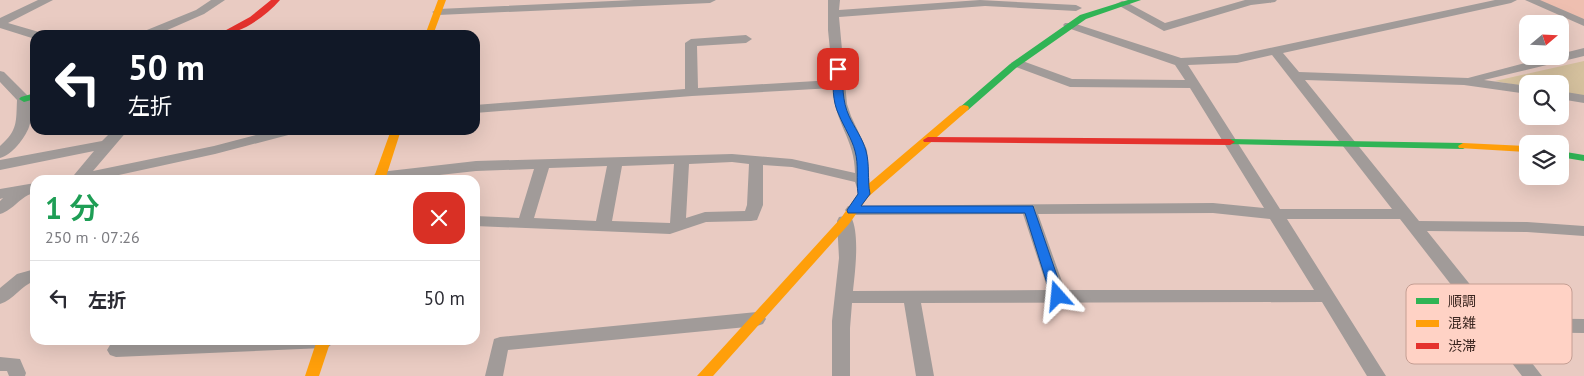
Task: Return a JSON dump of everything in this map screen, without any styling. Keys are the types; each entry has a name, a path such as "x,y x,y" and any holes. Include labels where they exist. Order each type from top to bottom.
{"main road":[{"path":"231,30 253,19 276,0"},
{"path":"432,30 442,0"},
{"path":"704,376 849,216 864,194 1017,63 1069,26 1078,8 1122,4 1137,0"},
{"path":"381,175 394,135"},
{"path":"928,140 1349,143 1519,148"},
{"path":"1569,156 1584,158"},
{"path":"312,376 323,345"}],"street":[{"path":"0,23 47,0"},
{"path":"158,30 192,16 219,0"},
{"path":"438,12 710,0"},
{"path":"834,0 833,14 840,84 839,98 843,114 860,148 863,161 861,178 864,194"},
{"path":"1122,4 1164,27 1250,2 1271,0"},
{"path":"1069,26 1180,62 1237,59 1511,0"},
{"path":"1532,0 1584,23"},
{"path":"833,14 985,3 1078,8"},
{"path":"0,23 30,33"},
{"path":"692,92 691,43 746,39"},
{"path":"1275,50 1460,284"},
{"path":"1464,81 1584,52"},
{"path":"1180,62 1377,376"},
{"path":"1017,63 1070,83 1193,84"},
{"path":"1295,76 1464,81 1519,89"},
{"path":"0,154 12,143 23,126 30,98 3,81"},
{"path":"480,109 692,92 840,84"},
{"path":"1569,96 1584,99"},
{"path":"81,175 116,135"},
{"path":"100,175 215,150 272,135"},
{"path":"0,165 107,144"},
{"path":"410,175 476,166 732,158 792,162 861,178"},
{"path":"678,226 682,160"},
{"path":"480,221 670,229 705,217 751,216 756,205 756,160"},
{"path":"603,226 615,162"},
{"path":"525,223 543,164"},
{"path":"0,194 29,189"},
{"path":"0,210 29,189"},
{"path":"841,376 842,321 849,216 1029,209 1212,208 1274,214 1584,231"},
{"path":"1029,209 1058,296"},
{"path":"0,298 23,278 30,276"},
{"path":"845,296 1326,296"},
{"path":"911,296 925,376"},
{"path":"494,376 500,344 757,319"},
{"path":"119,345 116,350 232,345"},
{"path":"0,364 13,364 17,373"},
{"path":"1523,364 1533,376"}],"shaded area":[{"path":"1538,0 1584,0 1584,20"},
{"path":"1584,61 1584,97 1569,94 1569,75 1522,75 1569,65"},
{"path":"1519,76 1519,86 1495,81"}],"traffic: fast":[{"path":"964,108 1013,66 1083,17 1137,0"},
{"path":"24,99 30,97"},
{"path":"1230,142 1463,146"},
{"path":"1569,156 1584,158"}],"traffic: slow":[{"path":"431,30 442,0"},
{"path":"704,376 845,221 864,194 964,108"},
{"path":"381,175 394,135"},
{"path":"1463,146 1519,149"},
{"path":"312,376 322,345"}],"traffic: jam":[{"path":"231,30 253,19 276,0"},
{"path":"928,140 1230,142"}],"route":[{"path":"838,69 839,98 843,114 860,148 863,161 861,178 864,194 853,210 1029,209 1058,296"}]}
